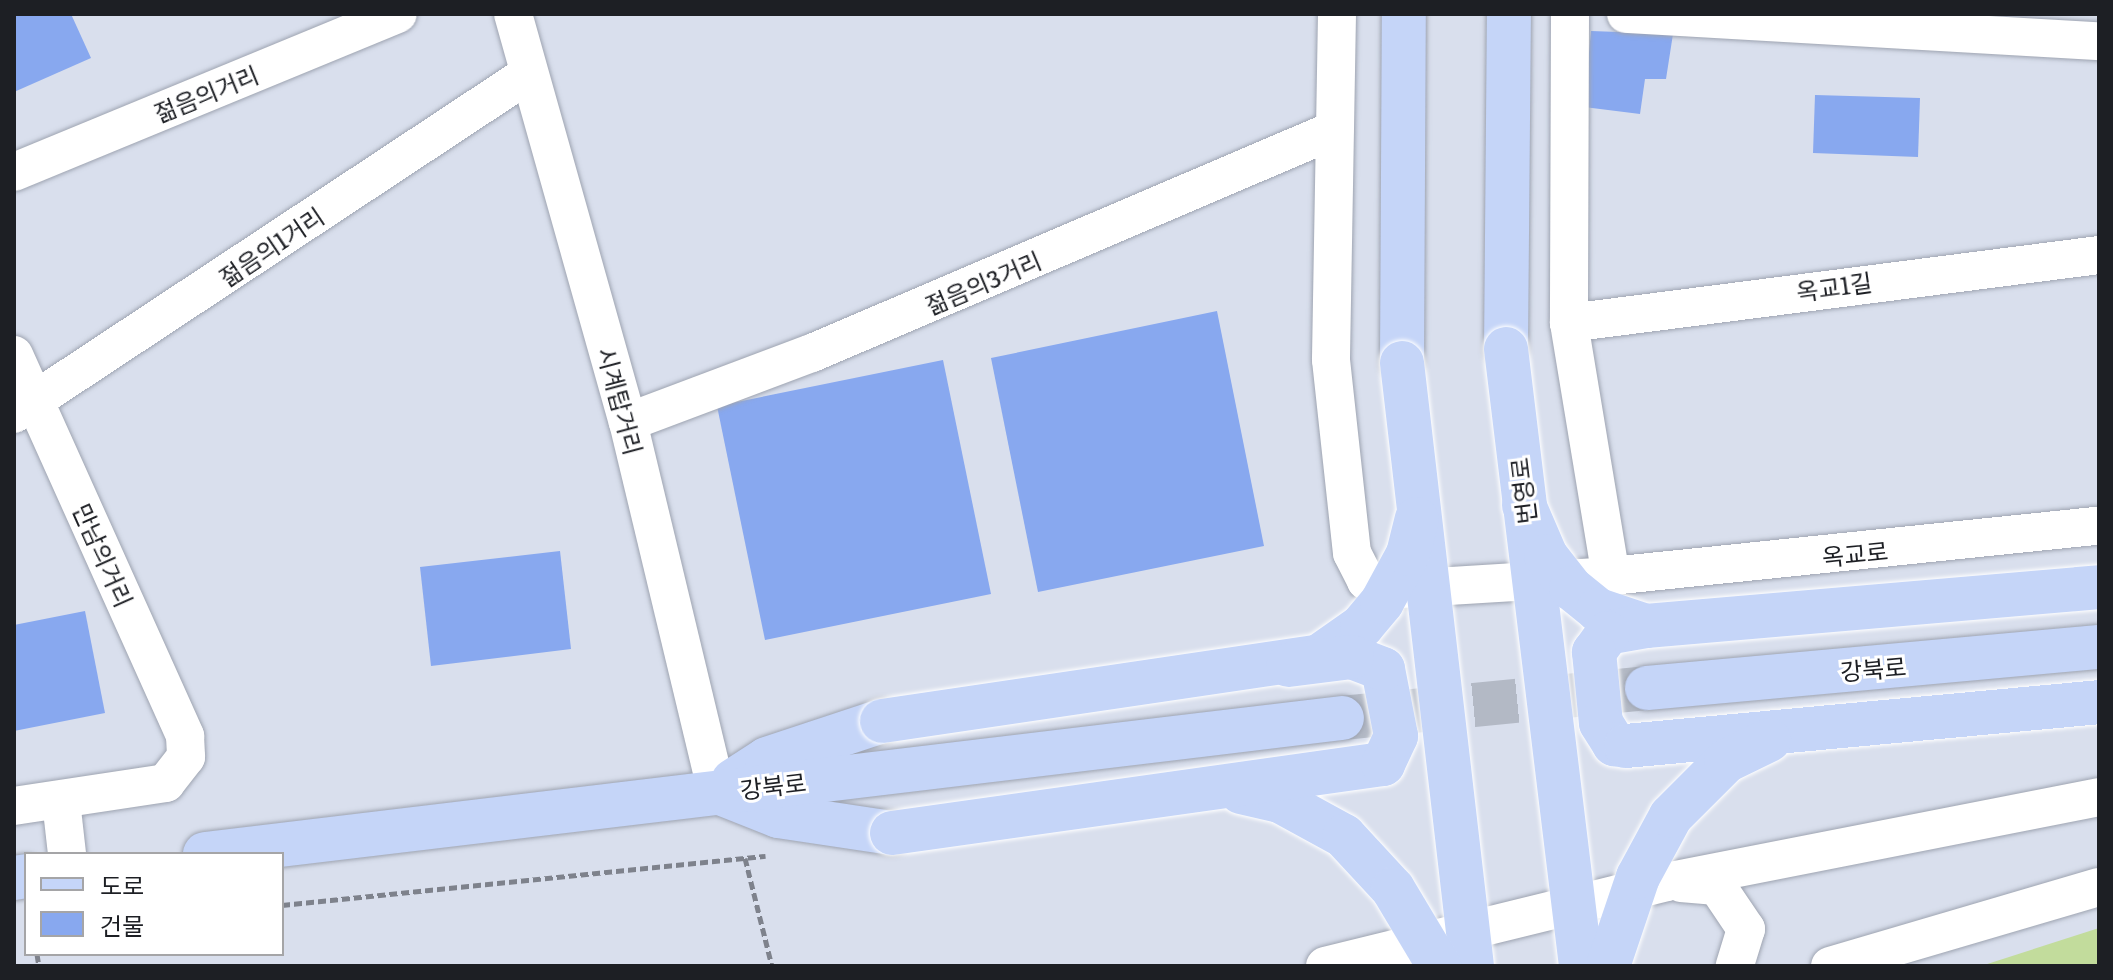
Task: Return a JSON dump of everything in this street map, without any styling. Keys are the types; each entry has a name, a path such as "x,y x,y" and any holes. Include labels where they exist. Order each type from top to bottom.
{"main road":[{"path":"1404,14 1402,363 1417,519 1472,966"},
{"name":"번영로","path":"1509,14 1506,349 1581,966"},
{"path":"1524,505 1546,556 1571,588 1598,610 1646,626"},
{"path":"1288,665 1318,657 1362,626 1397,577 1417,519"},
{"path":"2099,587 1646,626 1608,633 1594,652 1601,723 1614,744 1793,731 2099,702"},
{"name":"강북로","path":"1647,688 2099,647"},
{"path":"1352,657 1383,669 1395,722 1392,753 1368,770 892,833 778,816 717,792 767,759 882,721 1352,657"},
{"name":"강북로","path":"222,852 1342,718"},
{"path":"1608,966 1638,877 1671,816 1726,761 1793,731"},
{"path":"1219,789 1280,801 1344,836 1393,889 1439,966"}],"street":[{"name":"젊음의거리","path":"14,172 398,14"},
{"name":"시계탑거리","path":"513,14 527,75 628,422 717,792"},
{"name":"옥교로","path":"1337,14 1331,360 1352,553 1366,581 1385,590 1611,576 2099,526"},
{"path":"1570,14 1569,323 1611,576"},
{"path":"1626,14 2099,41"},
{"name":"젊음의1거리","path":"25,409 527,75"},
{"name":"젊음의3거리","path":"628,422 812,353 1334,130"},
{"name":"옥교1길","path":"1569,323 2099,255"},
{"name":"만남의거리","path":"14,355 25,409 185,736 186,757 166,783 61,801"},
{"path":"1325,966 1666,882 2099,797"},
{"path":"14,806 61,801 67,852"},
{"path":"1666,882 2099,820"},
{"path":"1666,882 1717,886 1746,929 1735,966"},
{"path":"1830,966 2099,887"}],"path":[{"path":"284,905 745,858 772,966"}],"green space":[{"path":"2099,928 2099,966 1981,966"}],"building":[{"path":"14,14 71,14 91,58 14,92"},
{"path":"1591,31 1673,34 1666,79 1645,79 1640,114 1584,107"},
{"path":"1815,95 1920,98 1918,157 1813,153"},
{"path":"1217,311 1264,546 1038,592 991,358"},
{"path":"943,360 991,594 765,640 717,406"},
{"path":"560,551 571,649 431,666 420,567"},
{"path":"85,611 105,713 14,731 14,625"}],"tunnel":[{"path":"1342,718 1647,688"}]}
